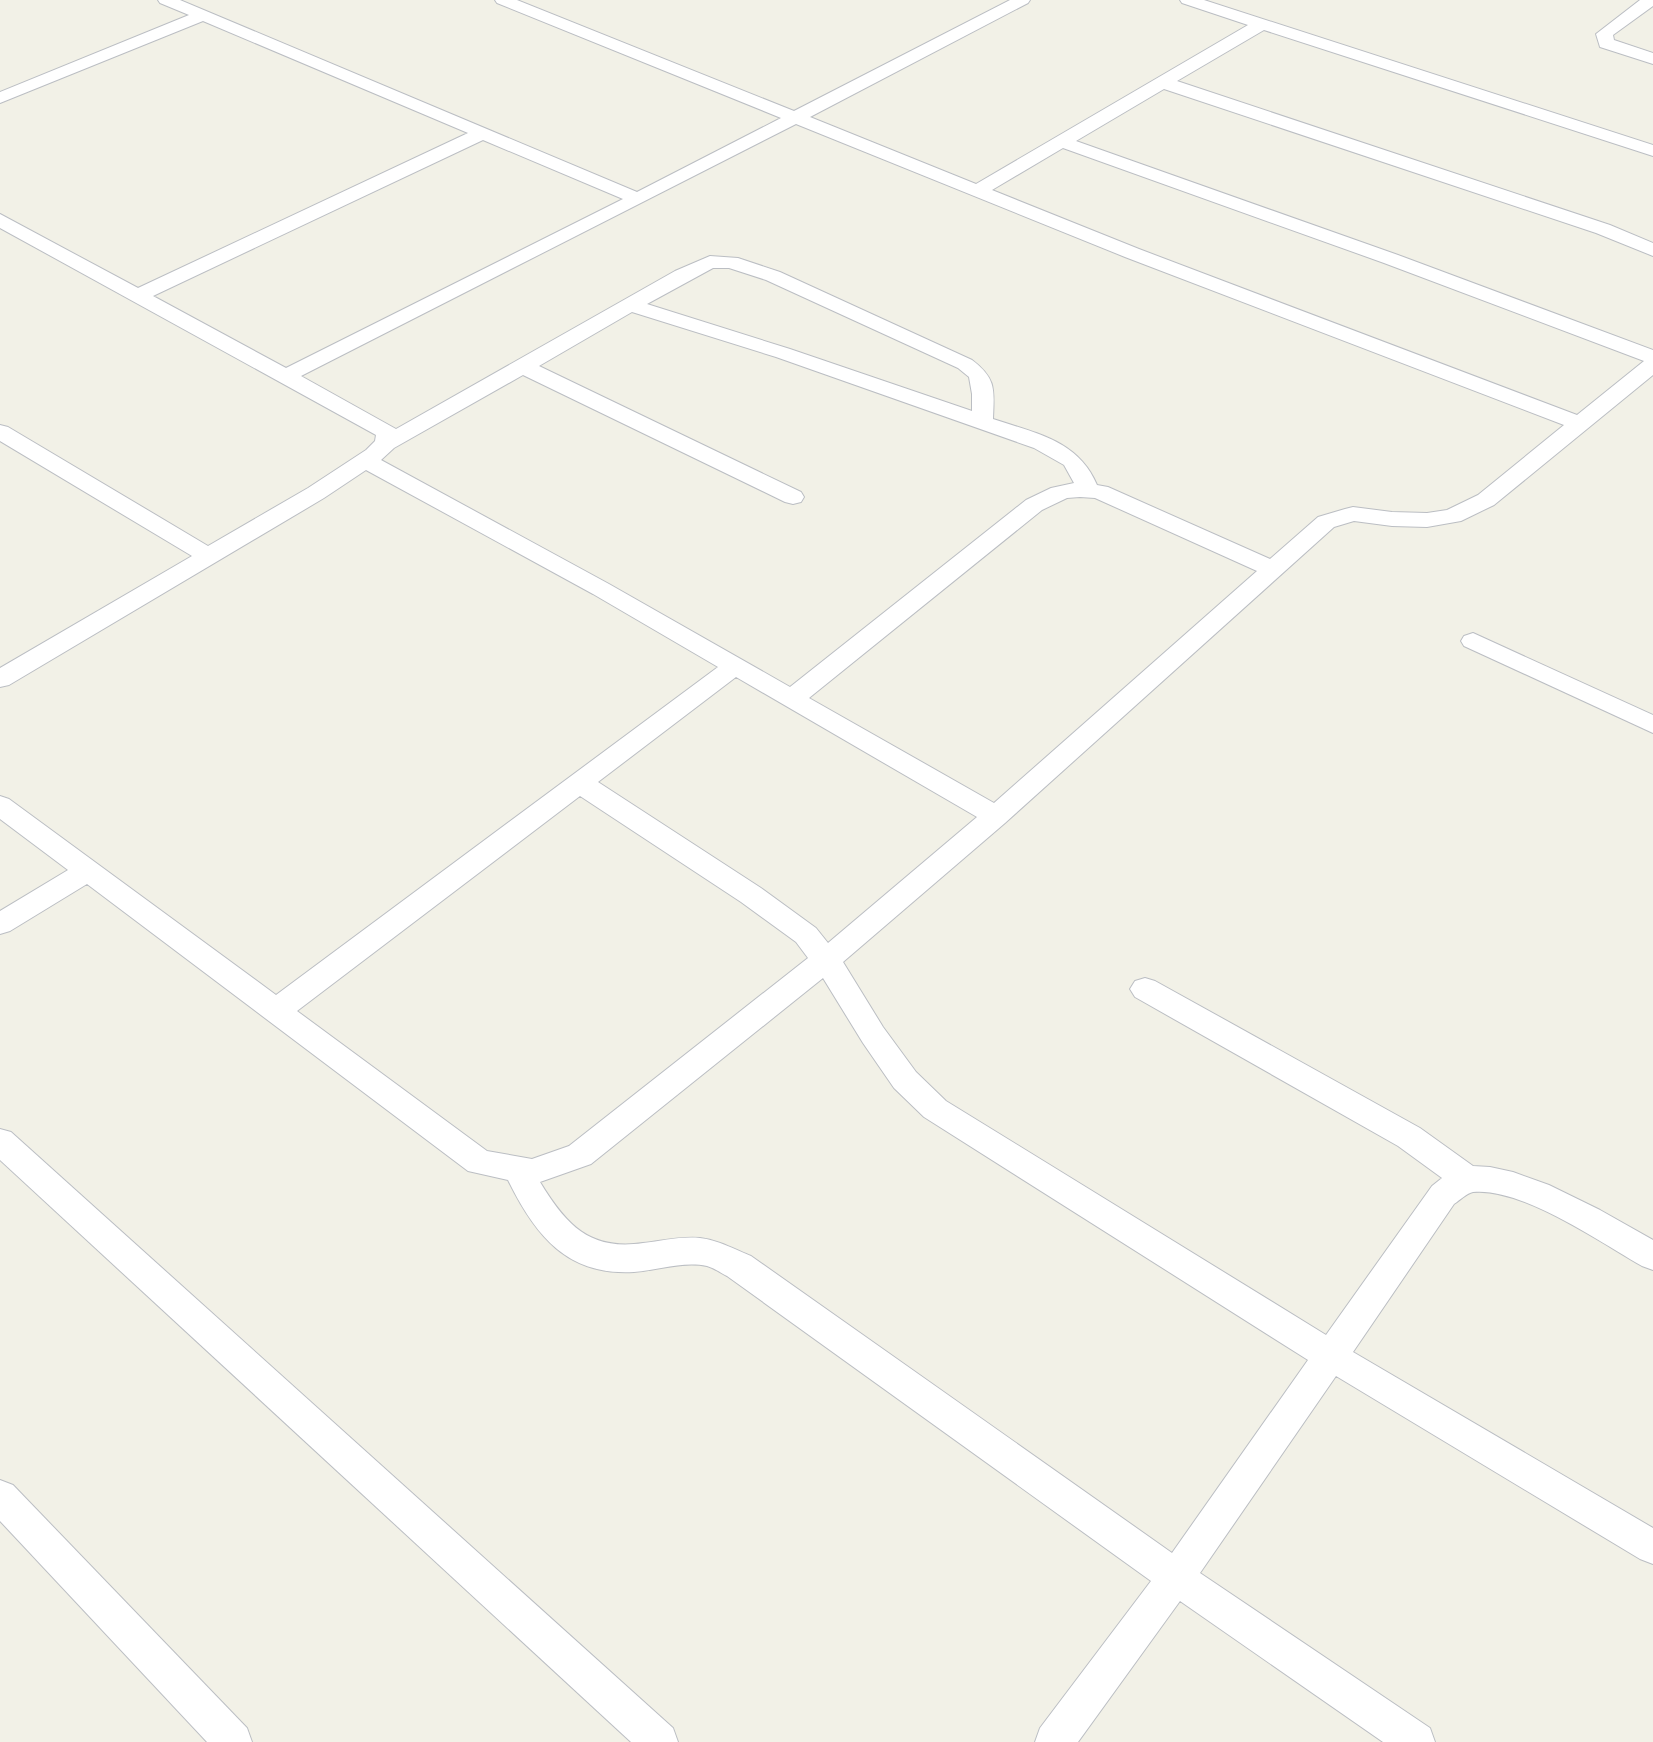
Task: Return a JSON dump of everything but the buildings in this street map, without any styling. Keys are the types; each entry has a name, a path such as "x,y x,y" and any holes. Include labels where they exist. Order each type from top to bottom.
{"street":[{"path":"166,0 638,199"},
{"path":"502,0 1141,256 1578,423"},
{"path":"286,376 638,199 1022,0"},
{"path":"1188,0 1653,151"},
{"path":"1650,0 1604,34 1606,43 1653,59"},
{"path":"0,98 203,15"},
{"path":"977,191 1262,24"},
{"path":"1162,82 1603,229 1653,250"},
{"path":"139,295 483,133"},
{"path":"1060,141 1391,258 1653,357"},
{"path":"0,220 387,432 386,443"},
{"path":"0,679 365,461 386,443 523,367 682,275 710,262 731,262 773,276 966,364 979,375 983,394 982,422"},
{"path":"630,305 783,353 1042,443 1069,456 1080,470 1088,491"},
{"path":"0,805 479,1162 532,1172 580,1156 826,960 996,816 1326,522 1354,514 1392,519 1427,520 1453,516 1486,500 1578,423 1653,364"},
{"path":"523,367 793,497"},
{"path":"0,432 208,556"},
{"path":"365,461 601,589 996,816"},
{"path":"792,698 1034,505 1055,493 1075,488 1100,492 1273,570"},
{"path":"1472,641 1653,725"},
{"path":"276,1011 735,666"},
{"path":"580,782 751,895 806,935 838,975 873,1035 906,1080 935,1109 1329,1355 1653,1547"},
{"path":"0,924 87,871"},
{"path":"1146,989 1409,1137 1467,1179"},
{"path":"0,1141 659,1742"},
{"path":"518,1169 534,1202 575,1248 602,1258 634,1258 673,1252 708,1253 739,1266 1176,1577 1416,1742"},
{"path":"1054,1742 1176,1577 1329,1355 1444,1195 1467,1179 1496,1179 1556,1202 1653,1256"},
{"path":"0,1496 233,1742"}]}
